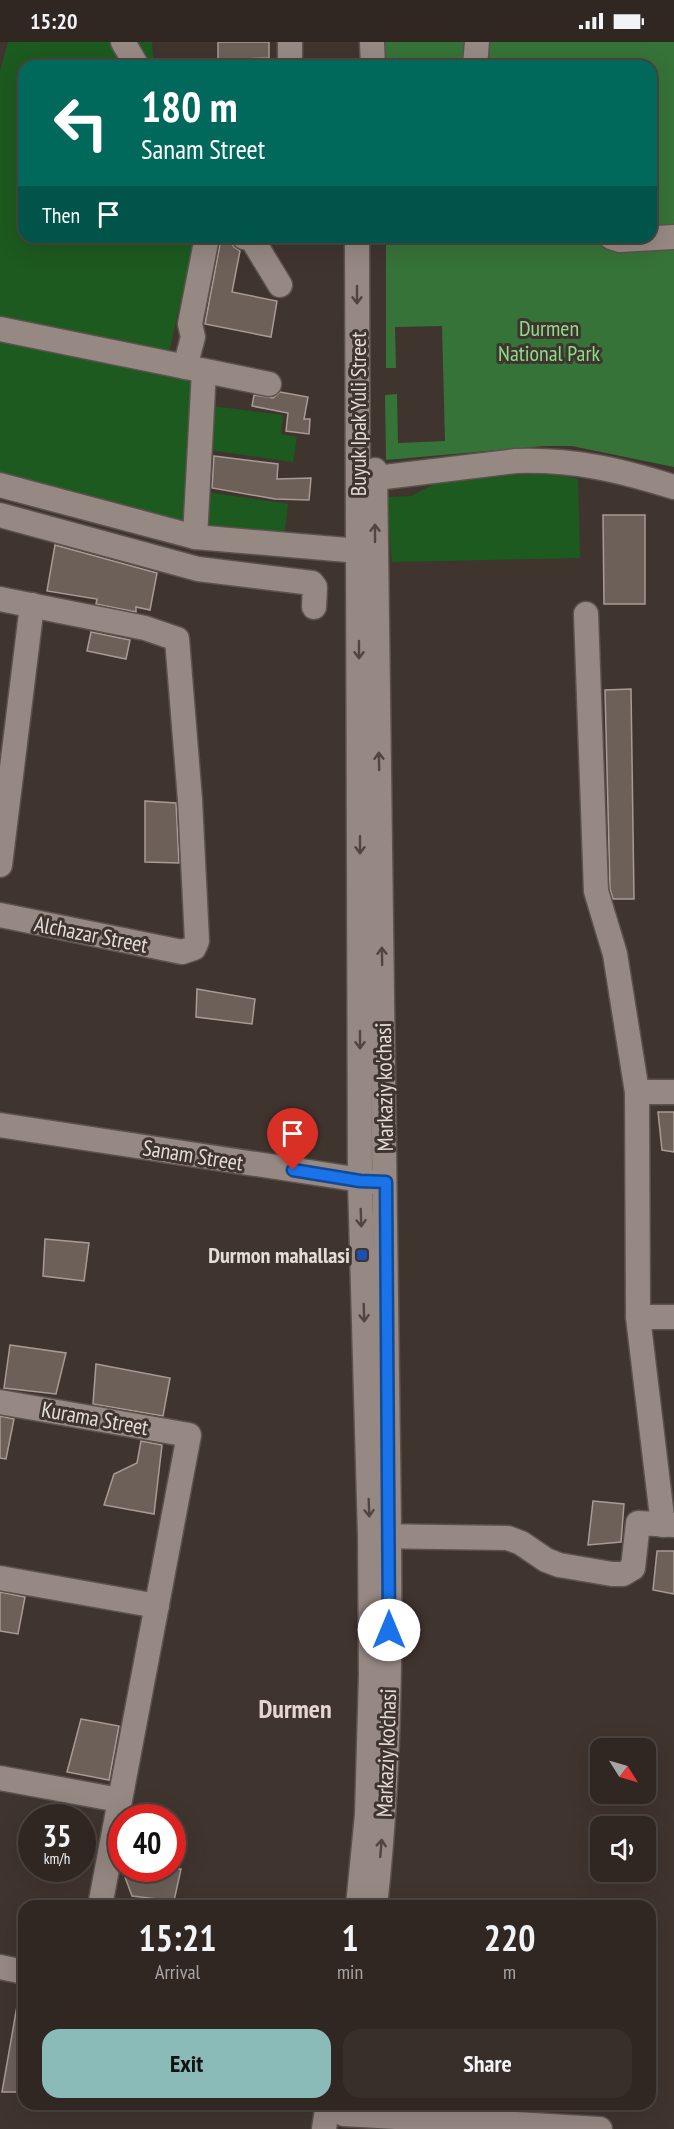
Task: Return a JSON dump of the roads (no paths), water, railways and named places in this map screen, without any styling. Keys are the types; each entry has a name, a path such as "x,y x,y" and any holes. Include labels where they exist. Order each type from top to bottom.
{"street":[{"path":"123,42 134,60"},
{"path":"290,42 290,60"},
{"path":"356,42 356,60"},
{"path":"372,42 372,60"},
{"path":"476,60 477,42"},
{"path":"657,238 674,237"},
{"path":"195,537 195,369 190,324 206,243"},
{"path":"254,243 280,285"},
{"name":"Buyuk Ipak Yuli Street","path":"357,243 367,480 358,551 367,592"},
{"name":"Buyuk Ipak Yuli Street","path":"367,592 367,480 374,243"},
{"path":"0,329 269,384"},
{"path":"367,480 516,461 542,460 585,463 674,487"},
{"path":"0,485 195,537 358,551"},
{"path":"0,515 198,569 312,583 315,587 314,607"},
{"name":"Markaziy ko'chasi","path":"367,592 371,990 360,1181 379,1537 389,1653 384,1822 376,1900"},
{"path":"0,599 32,605 0,865"},
{"name":"Alchazar Street","path":"0,915 182,952 194,948 197,941 190,800 177,639 145,628 32,605"},
{"path":"379,1537 508,1538 559,1565 623,1574 633,1569 638,1523 668,1525 638,1317 637,1092 615,954 596,891 586,614"},
{"name":"Markaziy ko'chasi","path":"359,1900 367,1815 379,1537 386,1182 371,990"},
{"path":"637,1092 674,1092"},
{"name":"Sanam Street","path":"0,1125 360,1181 386,1182"},
{"path":"638,1317 674,1317"},
{"name":"Kurama Street","path":"0,1402 189,1435 157,1605"},
{"path":"0,1578 157,1605 101,1900"},
{"path":"0,1778 119,1800"},
{"path":"0,1967 18,1971"},
{"path":"324,2129 339,2113 536,2127 600,2129"}],"place":[{"name":"Durmon mahallasi","path":"362,1255"}],"district":[{"name":"Durmen","path":"295,1709"}],"park label":[{"name":"Durmen National Park","path":"549,340"}]}
